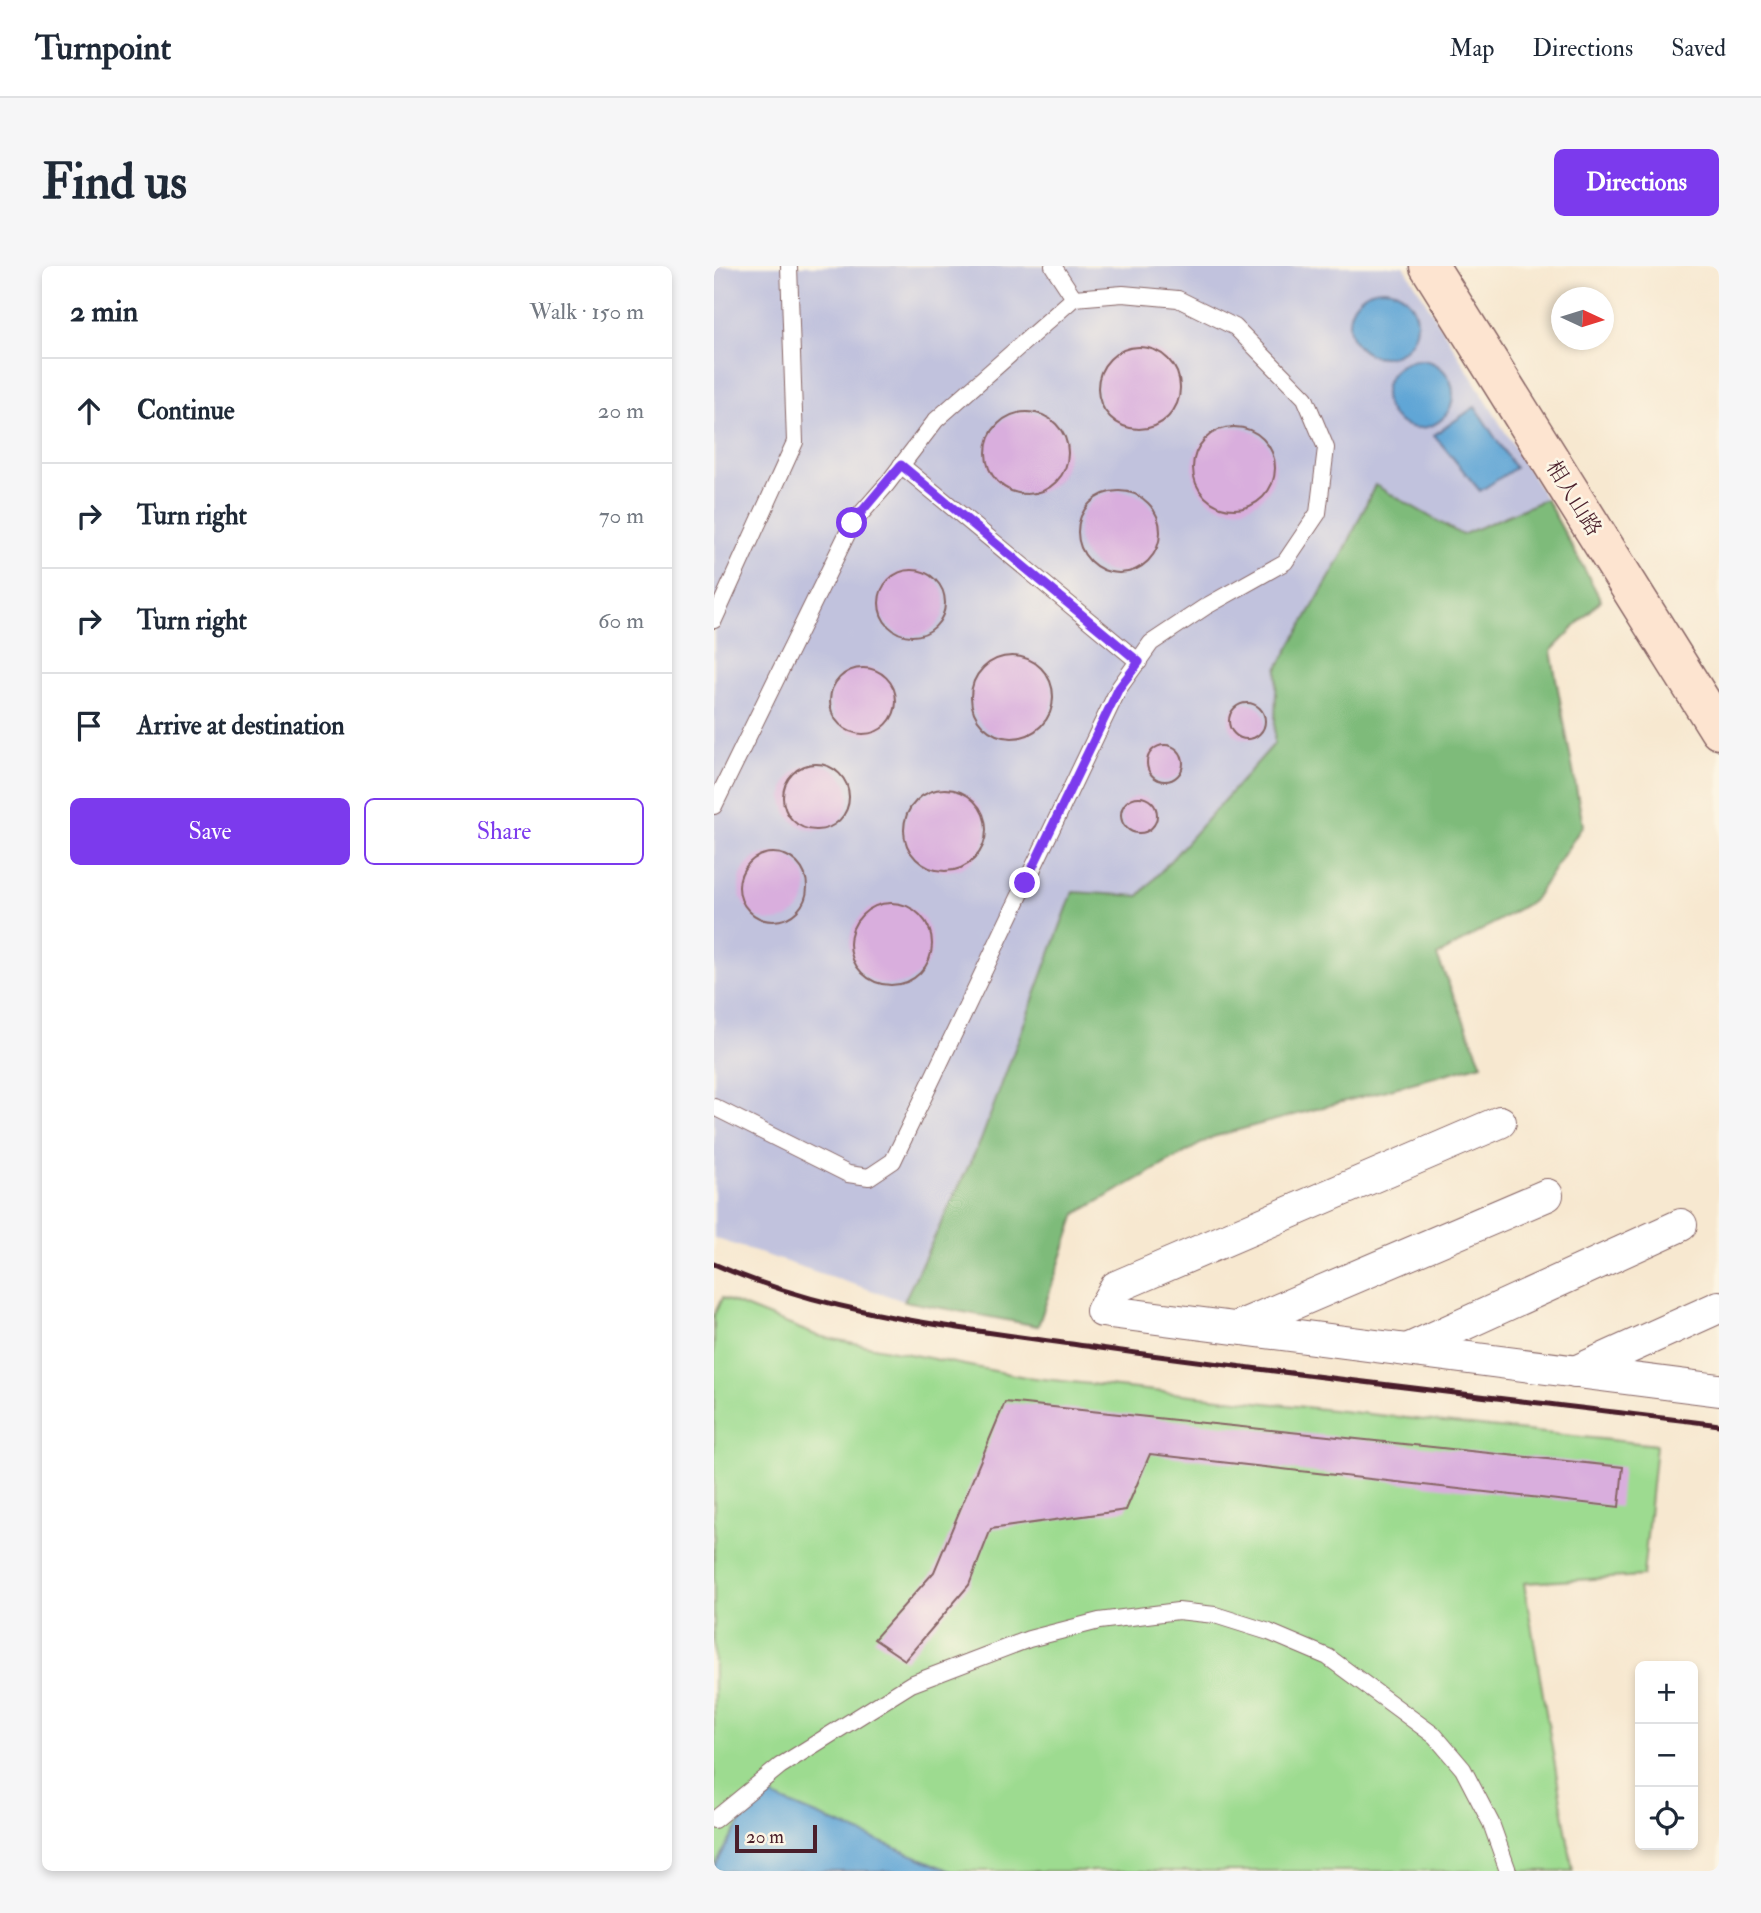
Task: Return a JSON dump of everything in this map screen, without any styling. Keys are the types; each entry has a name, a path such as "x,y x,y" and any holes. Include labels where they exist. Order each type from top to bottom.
{"street":[{"name":"相人山路","path":"1429,266 1719,730"},
{"path":"1500,1122 1116,1287 1102,1311 1719,1390"},
{"path":"1236,1328 1547,1195"},
{"path":"1407,1350 1681,1225"},
{"path":"1575,1372 1719,1307"}],"lane":[{"path":"714,620 795,442 789,266"},
{"path":"1053,266 1074,298"},
{"path":"714,806 852,523 936,420 1074,298 1123,294 1178,299 1235,327 1305,398 1326,448 1318,513 1286,562 1205,607 1151,643 1119,688 893,1161 869,1177 848,1174 714,1107"},
{"path":"901,465 1139,662"},
{"path":"714,1820 780,1766 911,1684 1041,1636 1099,1621 1178,1611 1215,1615 1269,1632 1328,1657 1435,1736 1463,1769 1491,1823 1508,1871"}],"shaded area":[{"path":"714,266 1404,266 1546,499 1462,535 1374,485 1343,554 1277,669 1274,744 1139,897 981,1140 904,1301 714,1238"}],"green space":[{"path":"1375,485 1462,535 1546,499 1601,600 1551,651 1583,825 1534,900 1437,956 1482,1064 1213,1137 1076,1214 1038,1326 904,1301 981,1140 1073,892 1139,896 1274,744 1277,669 1343,554"},
{"path":"722,1298 818,1336 1025,1377 1656,1445 1643,1576 1524,1583 1573,1871 714,1871 714,1315"}],"water":[{"path":"1383,289 1396,292 1407,299 1414,310 1417,323 1414,336 1407,347 1396,354 1383,357 1370,354 1359,347 1352,336 1349,323 1352,310 1359,299 1370,292"},
{"path":"1419,360 1432,363 1443,370 1450,381 1453,394 1450,407 1443,418 1432,425 1419,428 1406,425 1395,418 1388,407 1385,394 1388,381 1395,370 1406,363"},
{"path":"1475,407 1515,468 1480,491 1434,435"},
{"path":"759,1791 951,1871 714,1871"}],"building":[{"path":"1131,347 1147,347 1162,354 1173,365 1180,380 1177,404 1168,417 1147,429 1131,429 1116,422 1105,411 1098,396 1098,380 1105,365 1116,354"},
{"path":"1019,412 1035,412 1050,419 1061,430 1068,445 1065,469 1056,482 1035,494 1019,494 1004,487 993,476 986,461 986,445 993,430 1004,419"},
{"path":"1226,427 1242,427 1257,434 1268,445 1275,460 1272,484 1263,497 1242,509 1226,509 1211,502 1200,491 1193,476 1193,460 1200,445 1211,434"},
{"path":"1111,491 1127,491 1142,498 1153,509 1160,524 1157,548 1148,561 1127,573 1111,573 1096,566 1085,555 1078,540 1078,524 1085,509 1096,498"},
{"path":"905,570 919,570 931,575 940,584 945,603 943,616 936,627 919,636 905,636 893,631 884,622 879,610 879,596 884,584 893,575"},
{"path":"1004,656 1020,656 1035,663 1046,674 1053,689 1050,713 1041,726 1020,738 1004,738 989,731 978,720 971,705 971,689 978,674 989,663"},
{"path":"856,668 870,668 882,673 891,682 896,701 894,714 887,725 870,734 856,734 844,729 835,720 830,708 830,694 835,682 844,673"},
{"path":"1247,703 1260,708 1265,721 1260,734 1247,739 1234,734 1229,721 1234,708"},
{"path":"1165,745 1178,750 1183,763 1178,776 1165,781 1152,776 1147,763 1152,750"},
{"path":"809,764 823,764 835,769 844,778 849,797 847,810 840,821 823,830 809,830 797,825 788,816 783,804 783,790 788,778 797,769"},
{"path":"937,789 953,789 968,796 979,807 986,822 983,846 974,859 953,871 937,871 922,864 911,853 904,838 904,822 911,807 922,796"},
{"path":"1139,797 1152,802 1157,815 1152,828 1139,833 1126,828 1121,815 1126,802"},
{"path":"773,853 786,856 797,863 804,874 807,887 804,900 797,911 786,918 773,921 760,918 749,911 742,900 739,887 742,874 749,863 760,856"},
{"path":"883,903 899,903 914,910 925,921 932,936 929,960 920,973 899,985 883,985 868,978 857,967 850,952 850,936 857,921 868,910"},
{"path":"1005,1402 1623,1467 1619,1507 1150,1454 1126,1510 991,1529 969,1585 905,1660 874,1639 934,1572"}],"railway":[{"path":"714,1264 807,1297 953,1327 1255,1369 1719,1425"}],"route":[{"path":"852,523 901,465 1139,662 1119,688 1025,883"}]}
